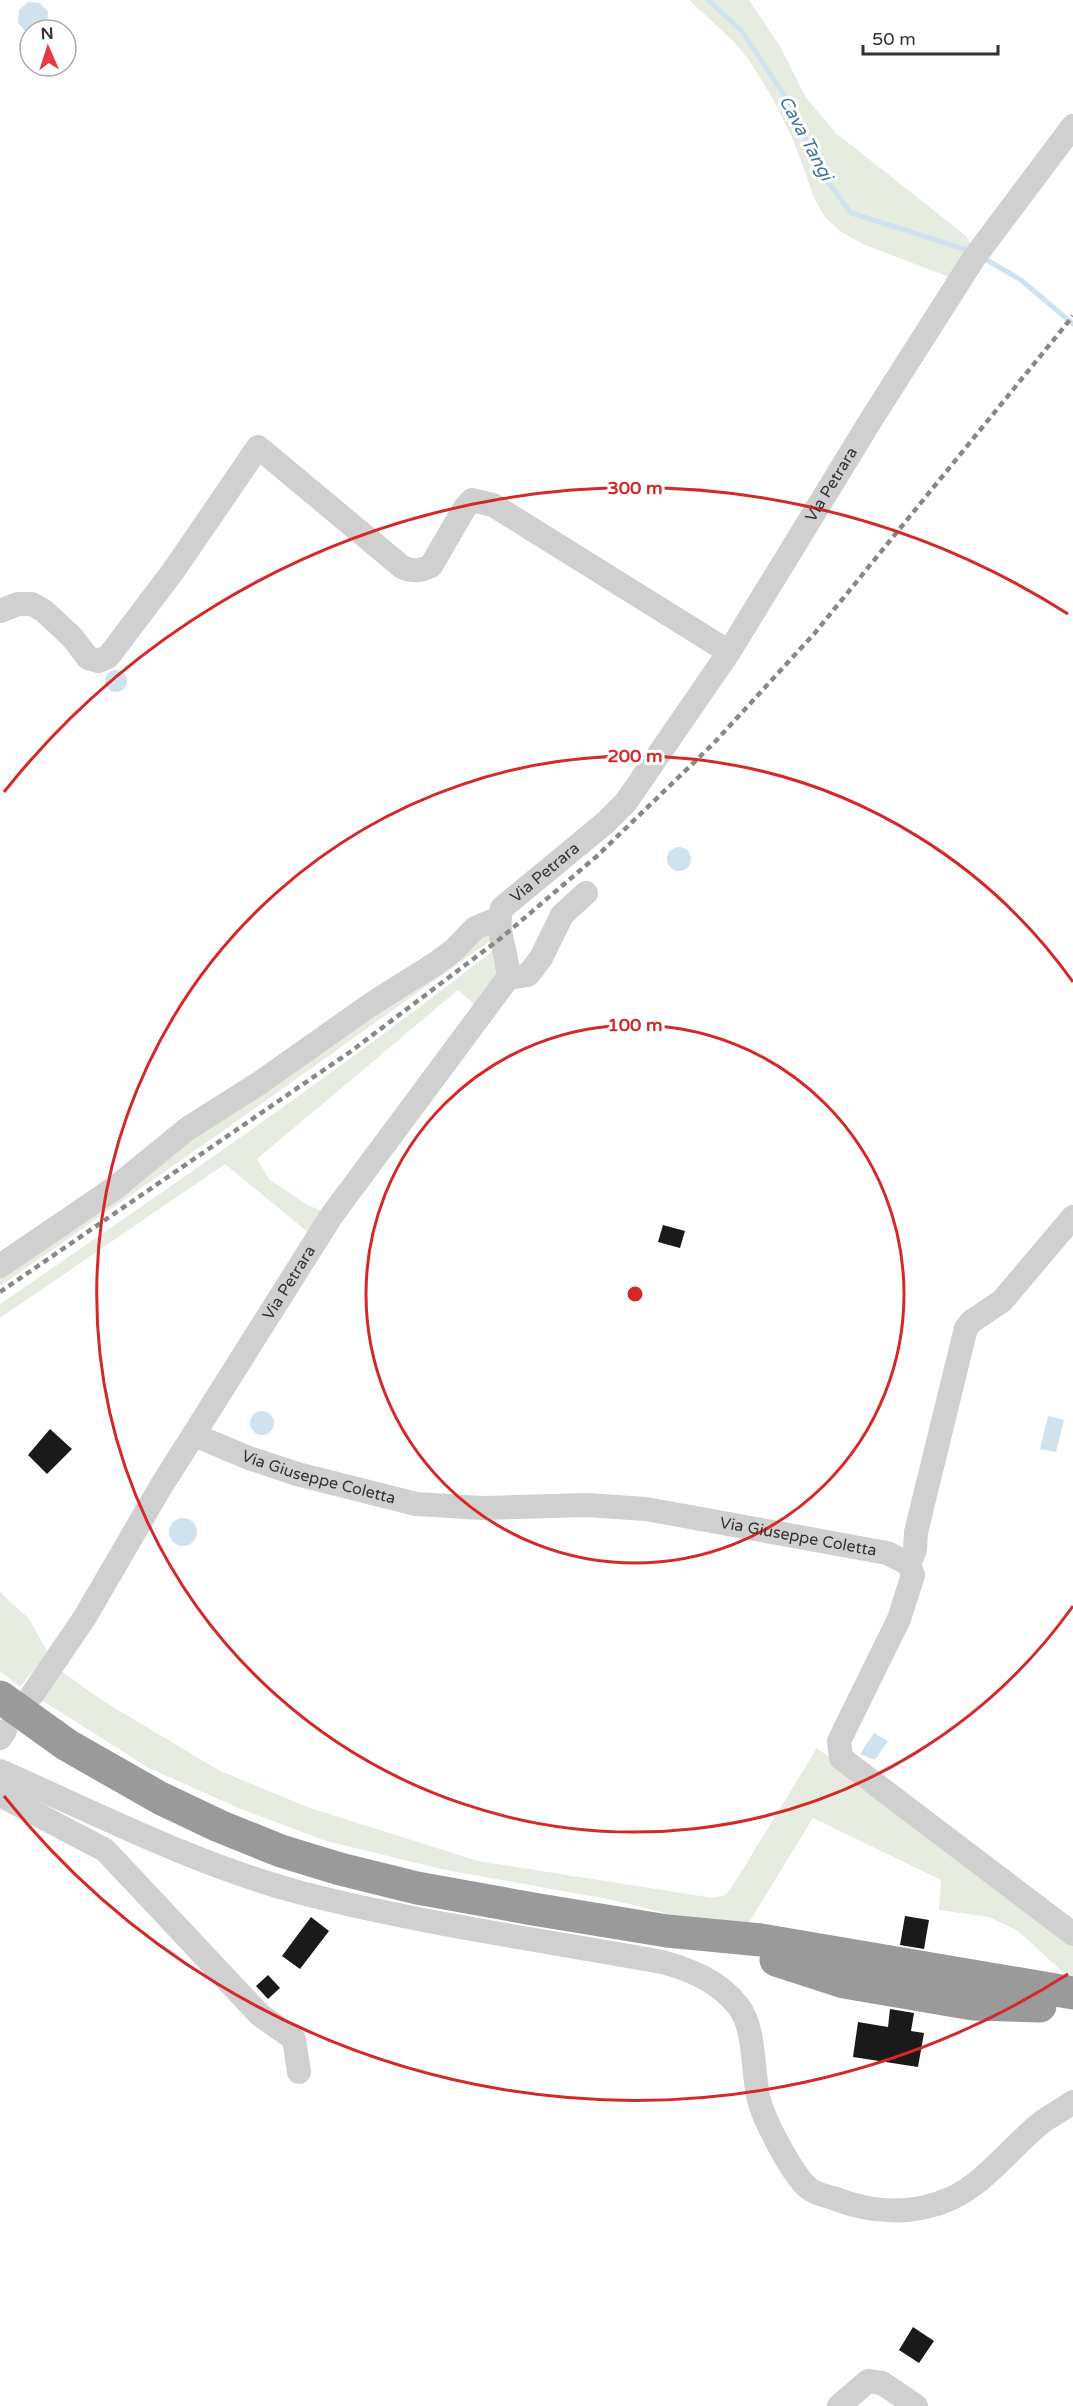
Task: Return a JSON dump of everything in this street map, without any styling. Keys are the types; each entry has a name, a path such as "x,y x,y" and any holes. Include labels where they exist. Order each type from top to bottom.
{"highway":[{"path":"16,1696 67,1745 107,1770 219,1826 281,1851 340,1869 417,1888 667,1931 761,1940 1073,1994"},
{"path":"667,1931 756,1954 844,1982 973,2004 1073,2007"}],"street":[{"name":"Via Petrara","path":"16,1696 84,1617 160,1488 332,1215 508,978 499,918 502,908 605,823 626,802 729,652 874,415 974,258 1073,126"},
{"path":"0,611 18,604 32,604 44,611 72,637 88,658 98,661 108,657 174,570 258,447 402,567 411,571 431,566 464,509 472,500 482,501 493,505 729,652"},
{"path":"508,978 528,975 541,958 562,915 586,893"},
{"path":"0,1266 116,1187 187,1129 258,1084 370,1005 435,964 454,950 475,928 499,918"},
{"path":"1073,1217 1002,1301 972,1321 966,1328 916,1532 915,1550 909,1564 913,1575 899,1619 839,1741 841,1758 1073,1934"},
{"name":"Via Giuseppe Coletta","path":"194,1435 249,1458 297,1474 416,1504 483,1508 586,1505 646,1509 887,1553 909,1564"},
{"path":"0,1771 213,1864 297,1892 407,1917 662,1962 690,1969 720,1987 740,2008 752,2047 759,2100 775,2140 792,2165 810,2189 856,2208 880,2211 913,2210 934,2206 955,2197 1042,2122 1073,2103"},
{"path":"0,1794 105,1850 260,2015 294,2039 299,2073"},
{"path":"839,2406 868,2380 882,2383 916,2406"}],"shaded area":[{"path":"689,0 749,0 781,48 806,98 836,133 966,236 970,244 949,277 865,245 841,232 825,217 815,200 794,142 773,99 749,60 731,39"},
{"path":"488,929 490,941 0,1286 0,1271"},
{"path":"499,946 495,980 476,1006 458,990 257,1159 269,1179 306,1204 321,1211 309,1233 225,1164 0,1318 0,1304 315,1084"},
{"path":"0,1592 29,1619 48,1653 20,1687 0,1671"},
{"path":"60,1670 103,1701 220,1771 310,1808 478,1861 713,1898 725,1895 734,1884 817,1748 1073,1945 1073,1979 1018,1931 989,1917 939,1910 941,1880 813,1818 745,1929 700,1922 613,1900 446,1870 326,1841 238,1808 147,1767 40,1699"}],"water":[{"path":"28,2 40,3 48,12 48,18 18,18 19,10"},
{"path":"116,670 124,673 127,681 124,689 116,692 108,689 105,681 108,673"},
{"path":"679,847 688,850 691,859 688,868 679,871 670,868 667,859 670,850"},
{"path":"262,1411 271,1414 274,1423 271,1432 262,1435 253,1432 250,1423 253,1414"},
{"path":"1048,1416 1064,1420 1056,1452 1040,1449"},
{"path":"183,1518 193,1522 197,1532 193,1542 183,1546 173,1542 169,1532 173,1522"},
{"path":"874,1733 888,1741 875,1760 860,1754"}],"building":[{"path":"663,1225 685,1231 680,1248 658,1242"},
{"path":"50,1429 72,1449 47,1474 28,1455"},
{"path":"905,1916 929,1920 924,1949 900,1945"},
{"path":"311,1917 329,1931 300,1969 282,1956"},
{"path":"268,1975 280,1988 268,1999 256,1986"},
{"path":"890,2009 914,2013 911,2031 924,2033 918,2067 853,2057 858,2022 888,2027"},
{"path":"913,2327 934,2341 919,2363 899,2350"}],"waterway":[{"name":"Cava Tangi","path":"708,0 742,31 790,104 822,174 851,213 964,249"},
{"name":"Cava Tangi","path":"985,259 1021,280 1073,324"}],"railway":[{"path":"0,1292 350,1052 501,938 597,856 713,744 814,634 1073,316"}]}
